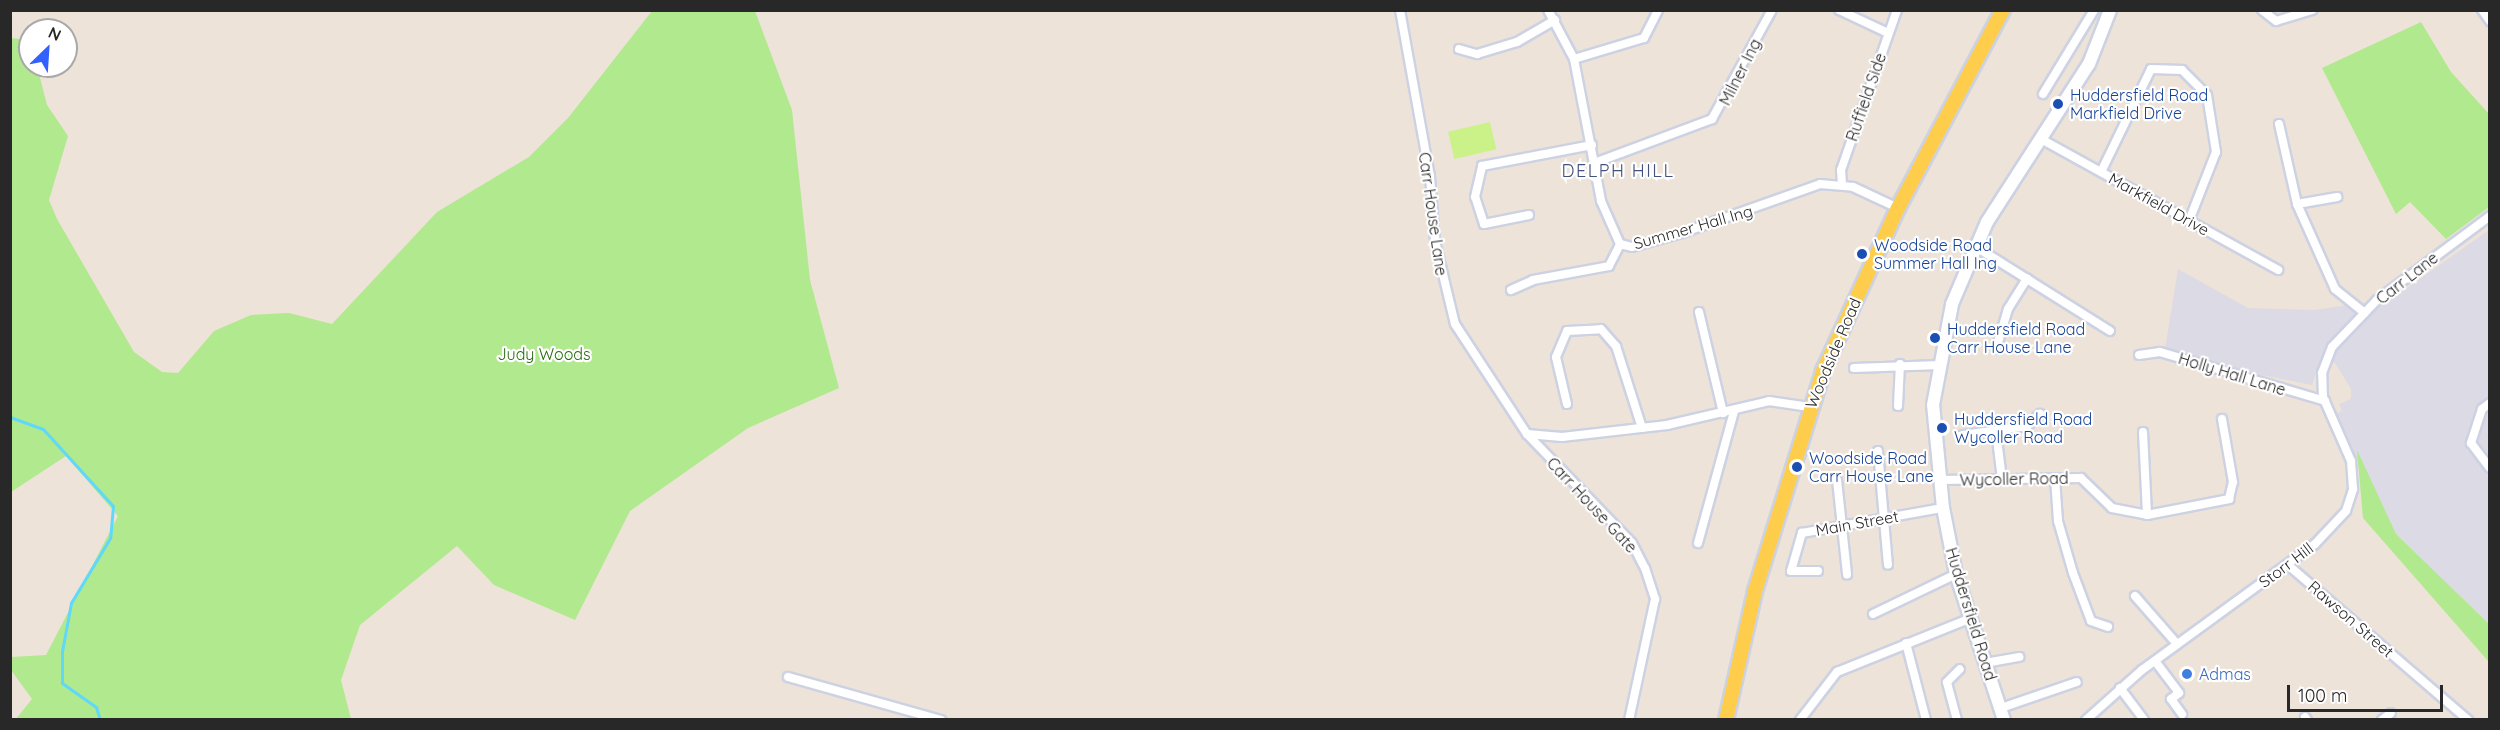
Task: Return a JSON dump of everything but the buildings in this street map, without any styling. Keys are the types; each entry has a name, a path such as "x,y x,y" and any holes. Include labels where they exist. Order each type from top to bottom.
{"main road":[{"name":"Woodside Road","path":"1726,720 1755,591 1810,407 1898,208 2003,10"},
{"name":"Huddersfield Road","path":"2002,714 1956,574 1943,508 1933,405 1952,303 1976,247 2089,64 2110,10"}],"street":[{"name":"Carr House Lane","path":"1400,10 1446,298 1469,349 1527,434"},
{"name":"Summer Hall Ing","path":"1548,10 1574,59 1597,162 1601,201 1620,244 1632,247 1820,184 1842,184 1898,208"},
{"path":"1574,59 1644,38 1658,10"},
{"name":"Milner Ing","path":"1597,162 1712,119 1772,10"},
{"path":"1839,10 1888,33"},
{"name":"Ruffield Side","path":"1842,184 1841,170 1897,10"},
{"path":"2043,94 2094,10"},
{"path":"2262,10 2276,21 2312,10"},
{"path":"2481,10 2490,21"},
{"path":"1459,49 1477,54 1517,42 1555,20"},
{"path":"2101,172 2151,69 2182,70 2207,95 2216,152 2189,221"},
{"path":"2278,124 2297,204 2335,290 2365,312"},
{"name":"Markfield Drive","path":"2041,139 2278,270"},
{"path":"1529,215 1484,224 1475,197 1482,166 1592,145"},
{"path":"2297,204 2337,197"},
{"name":"Carr Lane","path":"2332,347 2365,312 2490,216"},
{"path":"1511,290 1533,280 1609,266 1620,244"},
{"path":"1976,247 2110,331"},
{"path":"1996,349 2008,309 2027,279"},
{"path":"1699,312 1723,413"},
{"path":"1567,404 1556,357 1567,331 1601,329 1616,346 1642,428"},
{"name":"Storr Hill","path":"2086,720 2120,688 2177,644 2288,565 2346,511 2353,489 2351,461 2325,401 2322,373 2332,347"},
{"name":"Holly Hall Lane","path":"2139,356 2160,352 2325,401"},
{"path":"1898,406 1900,364"},
{"path":"1854,368 1900,364 1940,365"},
{"path":"1527,434 1562,437 1642,428 1734,411 1769,401 1810,407"},
{"path":"2490,403 2482,409 2471,443 2490,468"},
{"path":"1698,543 1734,411"},
{"path":"1963,435 2027,426 2040,414"},
{"path":"2143,432 2147,515 2229,499 2233,482 2222,419"},
{"path":"1996,430 2002,479"},
{"name":"Carr House Gate","path":"1527,434 1632,543 1645,568 1655,599 1629,720"},
{"path":"1878,451 1881,519 1888,565"},
{"path":"2055,478 2058,521 2073,573 2091,621 2108,627"},
{"name":"Wycoller Road","path":"1940,480 2081,478 2112,508 2147,515"},
{"path":"1838,480 1847,574"},
{"name":"Main Street","path":"1818,571 1791,571 1802,533 1943,508"},
{"name":"Rawson Street","path":"2288,565 2468,720"},
{"path":"1873,614 1956,574"},
{"path":"2135,596 2177,644"},
{"path":"1800,720 1837,672 1971,618"},
{"path":"1906,643 1926,720"},
{"path":"1985,663 2019,657"},
{"path":"2155,661 2179,693 2171,699 2182,714"},
{"path":"1957,720 1947,682 1960,669"},
{"path":"788,677 941,720"},
{"path":"2002,714 2077,682"},
{"path":"2120,688 2144,720"},
{"path":"2382,720 2391,713"}],"shaded area":[{"path":"2489,230 2489,624 2396,534 2334,415 2342,411 2339,404 2351,399 2351,389 2335,363 2321,358 2312,385 2164,355 2178,269 2248,308 2315,310 2354,304 2370,314"}],"green space":[{"name":"Judy Woods","path":"652,11 755,11 792,110 810,280 839,388 748,428 630,511 575,620 494,585 457,546 360,625 341,680 351,719 16,719 32,699 11,670 11,657 46,655 118,516 66,456 11,492 11,38 18,39 18,78 40,78 47,105 68,136 49,200 57,219 134,352 162,372 178,373 214,331 251,315 289,313 332,324 437,212 529,157 568,118"},
{"path":"2421,22 2451,72 2489,114 2489,207 2446,239 2410,202 2396,214 2322,68"},
{"path":"1490,122 1496,149 1454,159 1448,132"},
{"path":"2357,450 2396,534 2489,624 2489,662 2363,518"}],"waterway":[{"path":"10,417 43,429 113,506 110,538 71,603 62,651 62,683 96,707 100,720"}],"place":[{"name":"Huddersfield Road Markfield Drive","path":"2058,104"},
{"name":"Woodside Road Summer Hall Ing","path":"1862,254"},
{"name":"Huddersfield Road Carr House Lane","path":"1935,338"},
{"name":"Huddersfield Road Wycoller Road","path":"1942,428"},
{"name":"Woodside Road Carr House Lane","path":"1797,467"},
{"name":"Admas","path":"2187,674"}],"district":[{"name":"DELPH HILL","path":"1618,171"}]}
